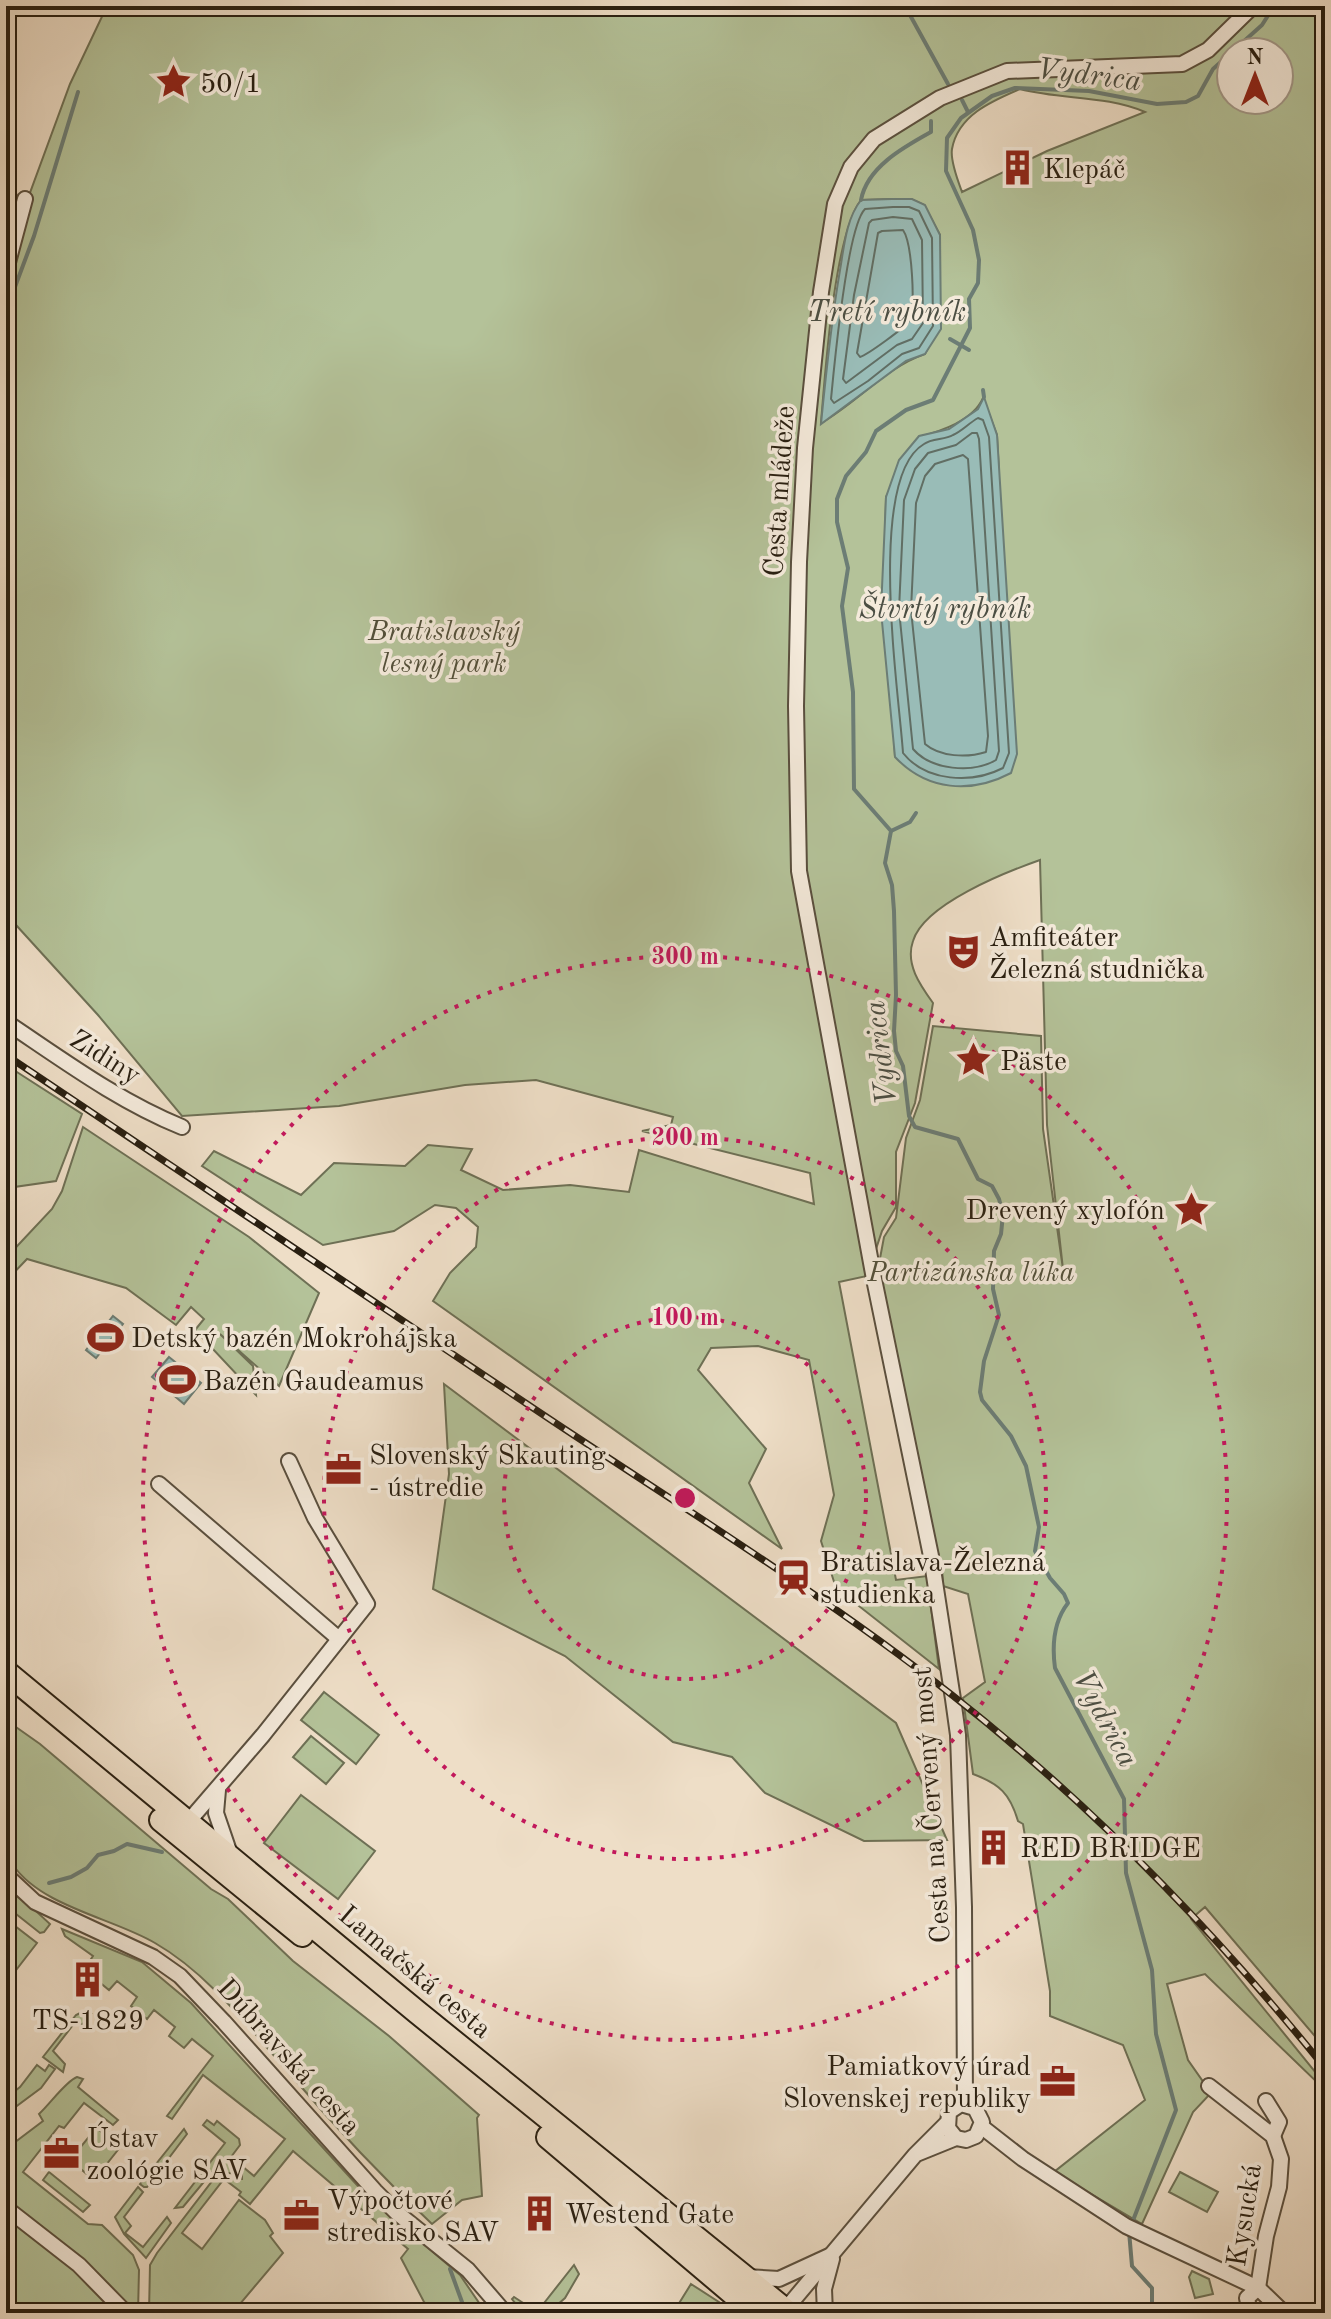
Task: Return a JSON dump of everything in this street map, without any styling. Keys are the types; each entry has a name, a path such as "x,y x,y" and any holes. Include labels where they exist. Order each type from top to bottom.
{"main road":[{"name":"Lamačská cesta","path":"6,1672 186,1831 756,2313"},
{"name":"Lamačská cesta","path":"6,1692 186,1831 230,1854 417,2012 746,2277 785,2312"}],"street":[{"name":"Cesta mládeže","path":"872,1271 799,871 796,706 805,448 835,204 851,167 874,139 948,94 1007,71 1182,64 1208,50 1253,6"},
{"path":"6,270 25,199"},
{"name":"Zidiny","path":"6,1022 102,1087 152,1115 182,1127"},
{"name":"Cesta na Červený most","path":"872,1271 931,1556 958,1735 964,1907 965,2104"},
{"path":"186,1831 367,1604 315,1518 289,1461"},
{"path":"159,1484 339,1639"},
{"path":"220,1787 216,1813 230,1854"},
{"name":"Dúbravská cesta","path":"6,1875 35,1902 153,1957 180,1976 385,2201 468,2270 505,2313"},
{"name":"Kysucká","path":"1209,2086 1273,2136 1281,2159 1279,2187 1266,2236 1258,2288 1247,2298 1250,2313"},
{"path":"1266,2101 1279,2122 1273,2136"},
{"path":"785,2312 915,2155 946,2124 952,2109 965,2104 979,2111 982,2127 1023,2159 1126,2226 1258,2288 1284,2313"},
{"path":"946,2124 956,2138"},
{"path":"915,2155 956,2138 971,2139 982,2127"},
{"path":"6,2208 79,2265 126,2313"},
{"path":"746,2277 779,2279 833,2255"},
{"path":"825,2313 824,2289 833,2255"}],"green space":[{"name":"Bratislavský lesný park","path":"107,6 1325,6 1325,2048 1205,1907 1191,1919 1325,2084 1325,2090 1205,1974 1167,1984 1188,2060 1211,2093 1193,2112 1142,2224 1054,2172 1145,2100 1123,2045 1050,2016 1050,1991 1023,1824 1018,1821 1003,1791 973,1774 963,1698 985,1682 968,1594 943,1586 942,1567 929,1521 878,1269 884,1237 896,1218 906,1138 920,1100 933,1026 1041,1036 1043,1129 1063,1269 1047,1125 1040,860 988,881 949,902 920,927 913,941 912,966 933,1003 915,1103 896,1152 896,1207 882,1231 867,1276 839,1282 896,1580 927,1576 939,1669 836,1588 821,1541 834,1495 809,1360 758,1346 711,1348 698,1370 766,1449 749,1483 782,1549 433,1301 450,1273 476,1247 478,1227 456,1208 435,1205 394,1231 323,1245 202,1166 214,1151 301,1195 334,1163 405,1166 428,1145 472,1149 461,1170 503,1190 570,1185 629,1192 639,1150 814,1204 810,1173 642,1131 671,1125 673,1117 536,1080 465,1085 339,1106 182,1116 98,1015 6,914 6,258 70,84","holes":["1020,89 1099,100 1145,112 1047,151 962,192 952,159 955,137 978,111","911,199 924,205 940,235 932,340 925,354 897,367 821,423 838,273 852,218 861,200","983,398 997,435 999,472 895,757 885,538 886,497 919,437 956,424 972,413"]},
{"path":"6,1065 82,1114 56,1181 7,1188"},
{"path":"83,1127 249,1237 319,1293 279,1386 220,1334 253,1366 256,1395 195,1330 204,1319 191,1307 176,1325 126,1288 27,1259 6,1281 6,1258 52,1209 62,1191"},
{"path":"444,1384 896,1723 947,1840 864,1841 765,1793 732,1757 673,1742 565,1656 433,1589 449,1474"},
{"path":"324,1692 379,1735 356,1764 301,1720"},
{"path":"6,1720 40,1744 211,1889 228,1899 293,1961 389,2036 479,2115 482,2196 462,2200 432,2224 359,2151 227,2003 193,1970 155,1943 60,1902 26,1879 13,1865 6,1838"},
{"path":"311,1736 344,1763 326,1784 293,1757"},
{"path":"301,1795 375,1851 338,1899 264,1843"},
{"path":"6,1888 11,1888 50,1924 44,1932 40,1933 6,1906"},
{"path":"6,1919 37,1943 6,1983"},
{"path":"62,1929 142,1962 191,2003 367,2196 460,2275 486,2313 435,2313 424,2302 401,2258 408,2249 293,2151 250,2204 239,2195 241,2192 224,2179 182,2233 202,2249 239,2200 265,2220 273,2233 270,2236 283,2253 239,2305 249,2313 149,2313 150,2265 157,2253 213,2180 225,2177 242,2179 242,2174 212,2172 183,2207 175,2208 225,2143 203,2125 207,2120 214,2125 217,2121 239,2139 240,2145 231,2157 254,2176 285,2139 203,2075 172,2119 167,2116 213,2056 192,2039 184,2048 169,2036 175,2027 154,2010 147,2019 131,2006 137,1997 117,1981 109,1990 98,1981 85,1968 93,1956 65,1936"},
{"path":"84,2011 91,2014 82,2025 76,2021 53,2051 65,2064 63,2072 43,2057 76,2015"},
{"path":"37,2065 45,2071 49,2065 55,2069 41,2088 6,2114 6,2098 20,2087"},
{"path":"77,2077 83,2079 78,2087 118,2120 113,2125 84,2103 64,2128 59,2126 23,2172 88,2224 102,2225 133,2255 139,2270 138,2313 133,2313 6,2202 6,2170 9,2166 6,2163 6,2149 43,2121 39,2114"},
{"path":"96,2128 121,2146 94,2180 70,2160"},
{"path":"184,2129 187,2134 144,2187 140,2184"},
{"path":"49,2172 90,2205 83,2212 43,2180"},
{"path":"1180,2172 1218,2192 1207,2212 1169,2192"},
{"path":"138,2187 143,2192 124,2217 131,2226 125,2233 143,2247 167,2217 171,2223 146,2258 124,2234 115,2217"},
{"path":"6,2214 71,2265 119,2313 6,2313"},
{"path":"574,2265 579,2274 565,2298 548,2313 523,2313 512,2299 514,2297 537,2312"},
{"path":"1192,2271 1209,2279 1213,2294 1195,2298 1189,2277"},
{"path":"691,2284 736,2313 673,2313"}],"water":[{"name":"Tretí rybník","path":"912,199 925,205 940,235 941,329 925,354 906,361 821,424 834,309 849,224 861,200"},
{"name":"Štvrtý rybník","path":"984,397 997,435 1017,754 1011,773 980,784 950,786 921,777 895,757 881,611 886,497 899,460 919,436 949,429 978,409"},
{"name":"Detský bazén Mokrohájska","path":"113,1316 123,1324 96,1358 86,1350"},
{"name":"Bazén Gaudeamus","path":"169,1357 201,1383 184,1404 152,1377"}],"waterway":[{"path":"905,6 948,84"},
{"name":"Vydrica","path":"1132,2223 1176,2110 1156,2034 1152,1970 1126,1873 1124,1799 1055,1668 1055,1634 1068,1603 1035,1551 1039,1527 1026,1466 1011,1436 982,1400 980,1392 984,1361 999,1315 993,1289 994,1251 1001,1234 1003,1214 999,1199 992,1186 978,1179 958,1139 915,1127 909,1116 903,1066 896,1051 894,1031 894,911 892,885 885,863 891,831 854,789 853,692 842,606 848,568 837,522 837,499 846,476 866,452 876,431 906,410 933,400 970,328 969,299 978,283 979,260 973,230 946,171 947,138 961,118 992,96 1015,88 1089,91 1157,104 1186,102 1198,96 1213,69 1262,25 1274,6"},
{"path":"6,311 34,236 78,92"},
{"path":"962,100 968,112"},
{"path":"861,200 879,168 899,151 931,132 931,121"},
{"name":"Vydrica","path":"950,339 969,350"},
{"path":"983,390 984,397"},
{"path":"891,831 910,822 916,813"},
{"path":"49,1883 71,1877 87,1868 98,1855 127,1844 162,1852"},
{"name":"Vydrica","path":"1129,2231 1132,2266 1152,2288 1152,2313"},
{"path":"450,2269 466,2313"}],"railway":[{"path":"6,1055 757,1556 952,1695 1053,1780 1149,1871 1239,1967 1325,2068"}],"place":[{"name":"50/1","path":"174,82"},
{"name":"Klepáč","path":"1017,168"},
{"name":"Amfiteáter Železná studnička","path":"963,952"},
{"name":"Päste","path":"974,1060"},
{"name":"Drevený xylofón","path":"1191,1209"},
{"name":"Detský bazén Mokrohájska","path":"105,1337"},
{"name":"Bazén Gaudeamus","path":"177,1380"},
{"name":"Slovenský Skauting - ústredie","path":"343,1470"},
{"name":"Bratislava-Železná studienka","path":"794,1577"},
{"name":"RED BRIDGE","path":"994,1847"},
{"name":"TS-1829","path":"88,1979"},
{"name":"Pamiatkový úrad Slovenskej republiky","path":"1057,2081"},
{"name":"Ústav zoológie SAV","path":"61,2153"},
{"name":"Westend Gate","path":"539,2213"},
{"name":"Výpočtové stredisko SAV","path":"301,2215"}],"park label":[{"name":"Partizánska lúka","path":"971,1271"}]}
